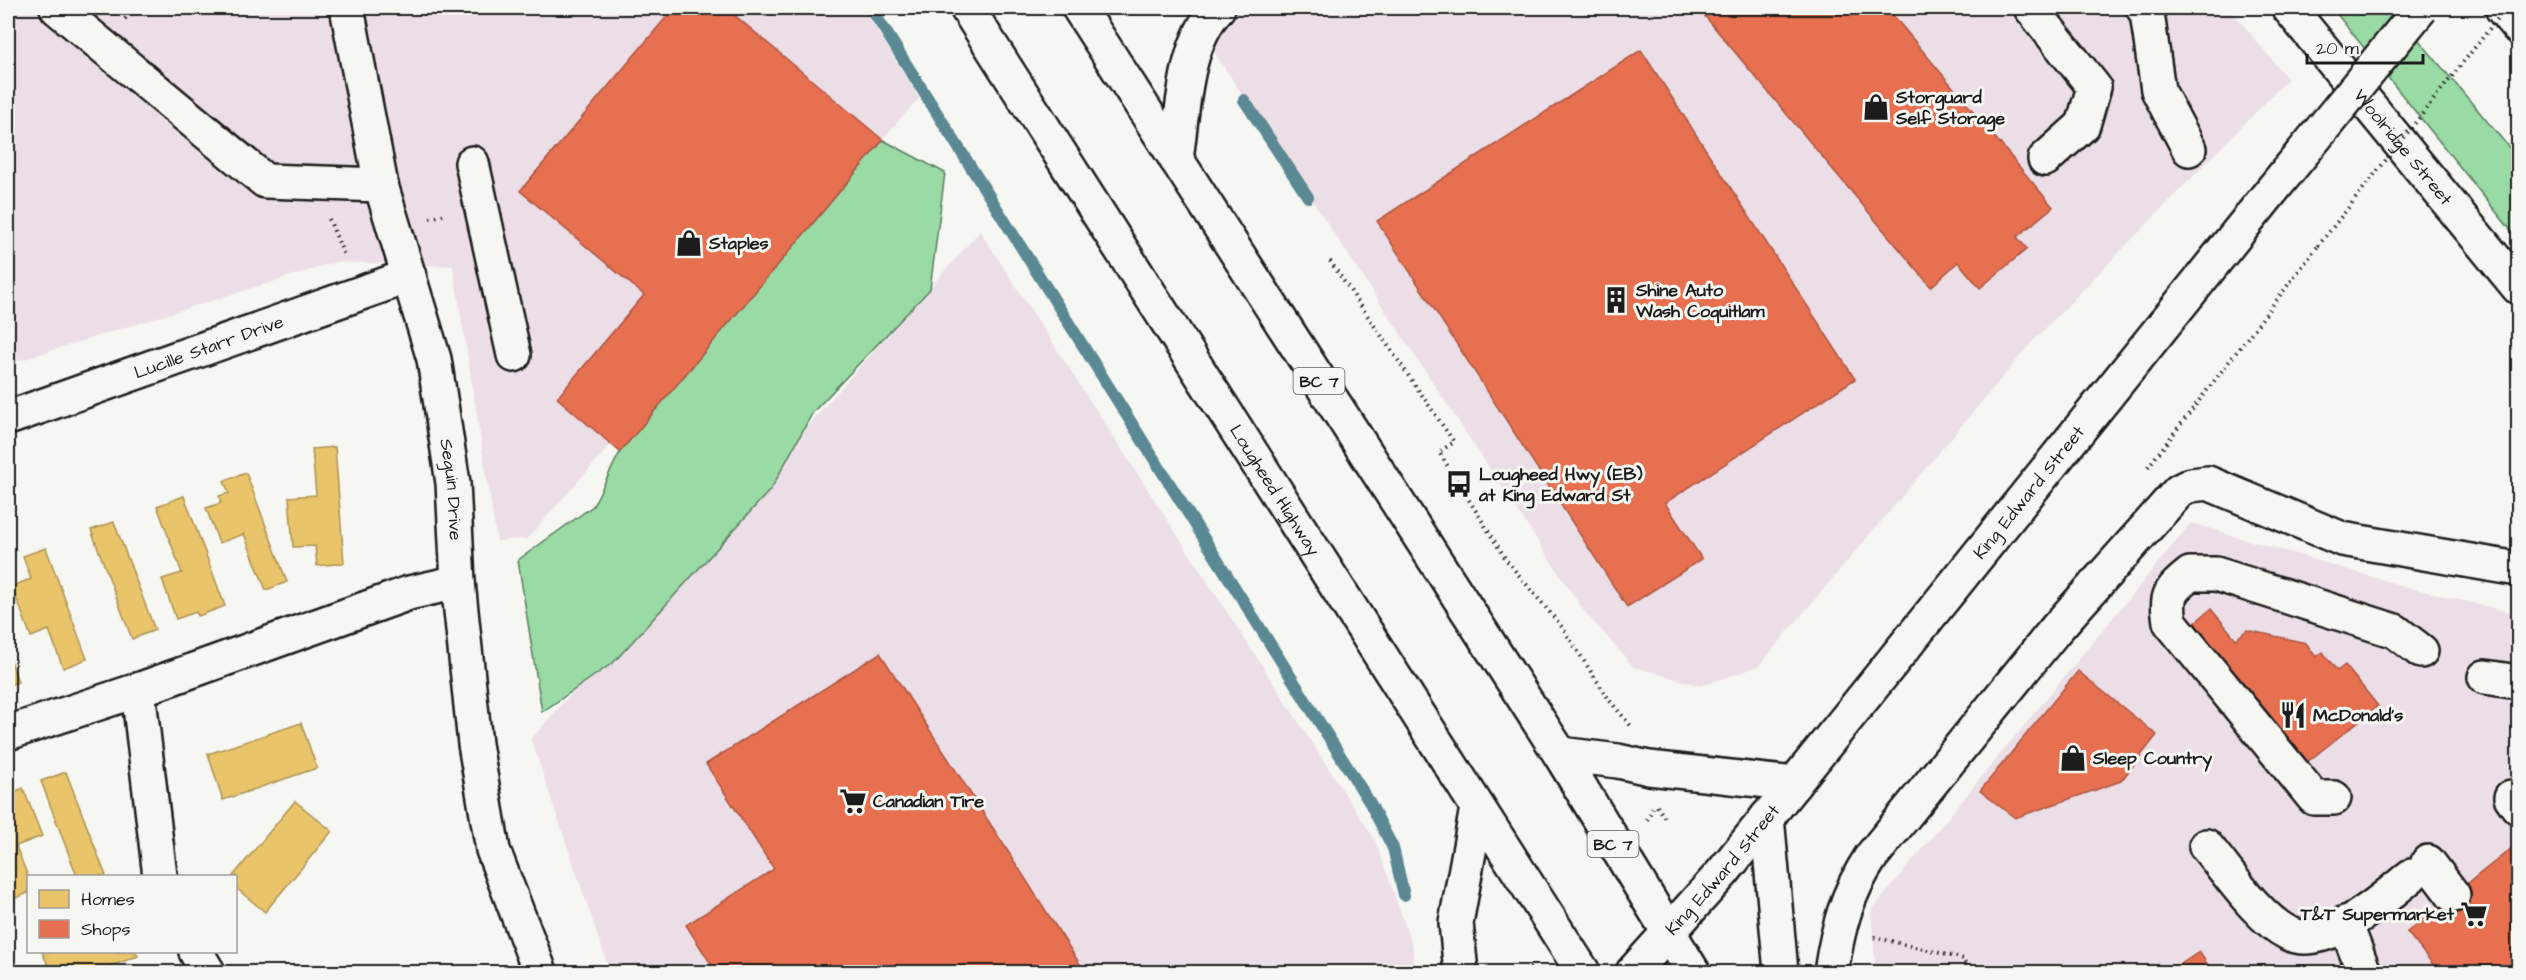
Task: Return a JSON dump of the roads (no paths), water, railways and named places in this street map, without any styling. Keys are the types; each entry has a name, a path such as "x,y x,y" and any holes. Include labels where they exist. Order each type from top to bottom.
{"main road":[{"path":"57,8 265,181 381,185"},
{"name":"Seguin Drive","path":"347,8 381,185 436,370 453,483 458,582 475,744 493,850 540,972"},
{"name":"Lougheed Highway","path":"967,8 1583,972"},
{"name":"BC 7","path":"1079,8 1560,754 1693,972"},
{"path":"1176,159 1193,49 1210,16 1218,8"},
{"path":"2031,8 2094,87 2083,125 2045,159"},
{"path":"2143,8 2147,13 2158,90 2188,149"},
{"name":"Woolridge Street","path":"2289,8 2518,287"},
{"name":"King Edward Street","path":"1633,972 1794,784 2421,8"},
{"path":"2504,8 2518,27"},
{"path":"472,163 514,355"},
{"name":"Lucille Starr Drive","path":"8,418 409,276"},
{"path":"1831,972 1845,904 1856,879 1871,857 2056,629 2179,490 2191,485 2208,483 2342,539 2518,569"},
{"path":"2278,616 2387,649 2421,651 2395,631 2216,574 2190,574 2175,586 2167,600 2170,622 2314,798 2334,798"},
{"path":"8,733 138,690 409,593 458,582"},
{"path":"2485,677 2518,682"},
{"path":"138,690 160,875"},
{"path":"1560,754 1618,761 1649,768 1794,784"},
{"path":"1461,972 1456,923 1477,808"},
{"path":"1767,817 1781,972"},
{"path":"2206,846 2268,919 2289,934 2317,937 2378,904 2419,869 2453,895"},
{"path":"2345,923 2364,972"}],"waterway":[{"path":"871,8 1370,803 1393,848 1404,895"},
{"path":"1244,100 1308,197"}],"place":[{"name":"Storguard Self Storage","path":"1876,107"},
{"name":"Staples","path":"689,243"},
{"name":"Shine Auto Wash Coquitlam","path":"1616,300"},
{"name":"Lougheed Hwy (EB) at King Edward St","path":"1459,484"},
{"name":"McDonald's","path":"2293,715"},
{"name":"Sleep Country","path":"2073,758"},
{"name":"Canadian Tire","path":"853,801"},
{"name":"T&T Supermarket","path":"2474,914"}]}
